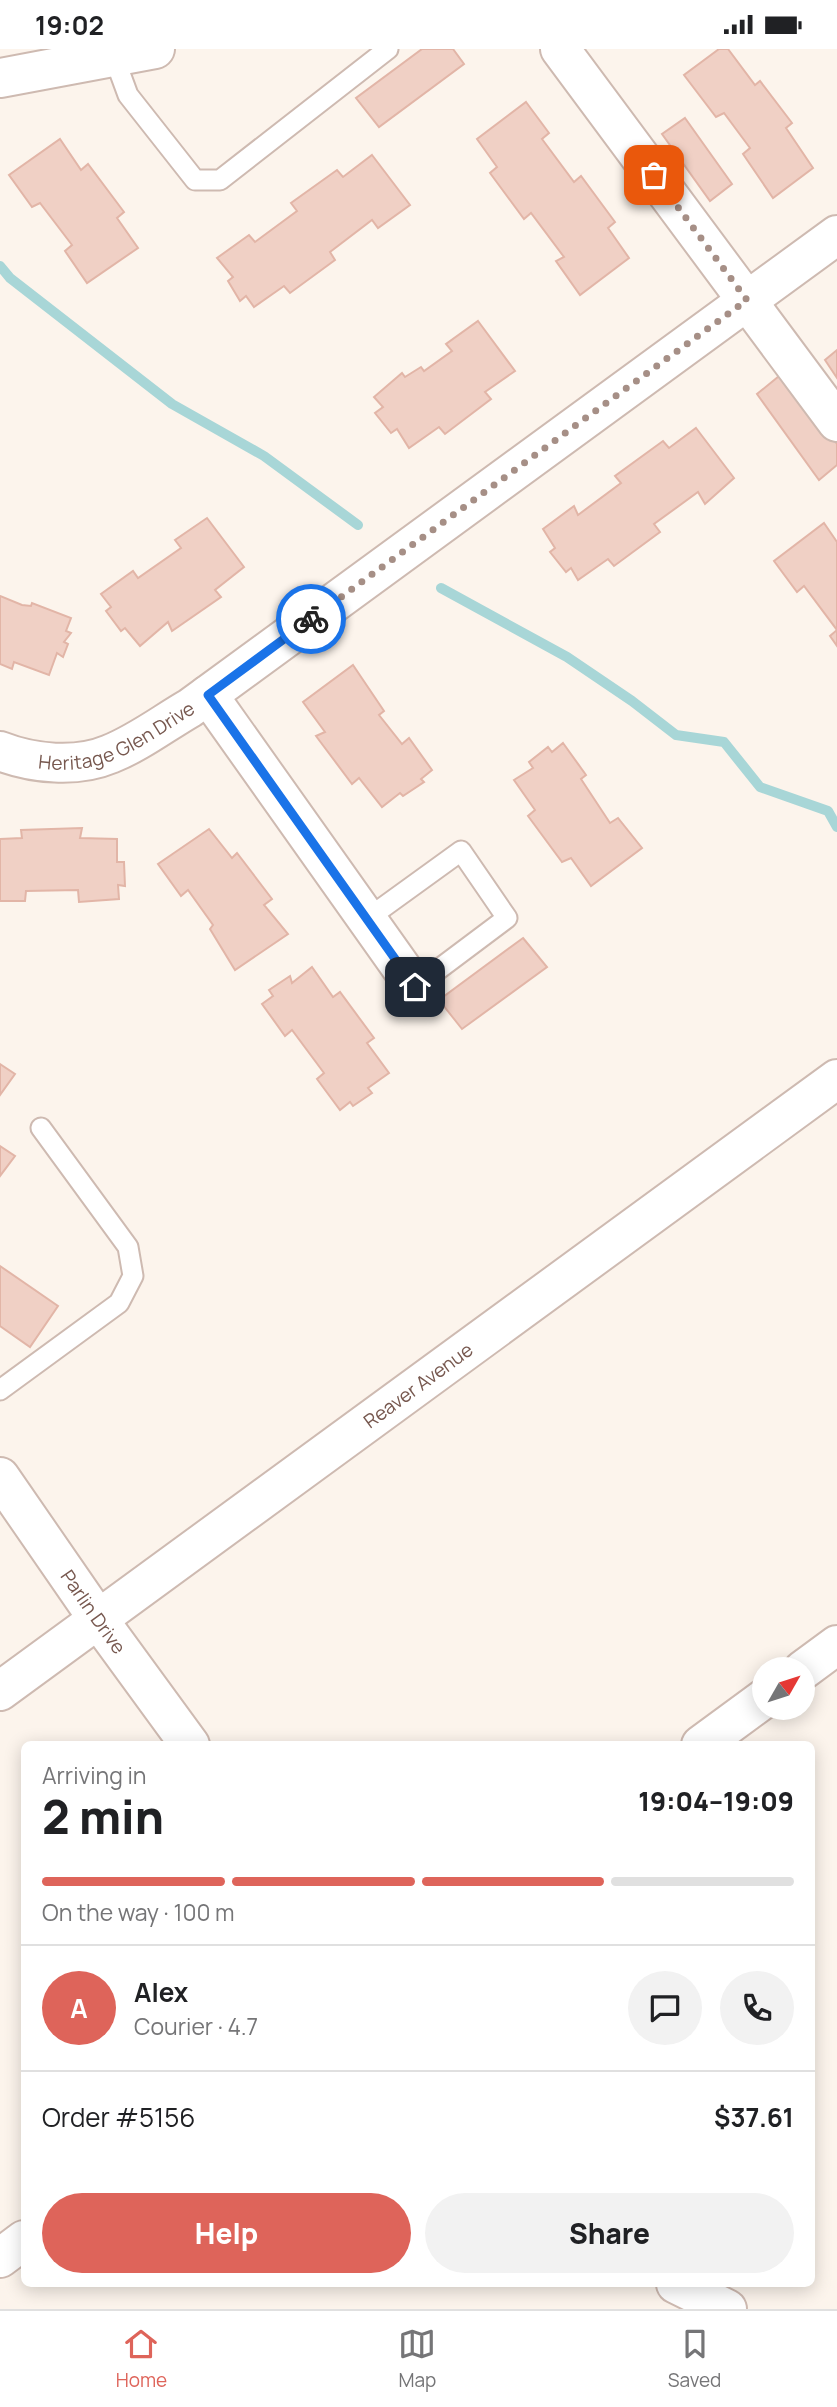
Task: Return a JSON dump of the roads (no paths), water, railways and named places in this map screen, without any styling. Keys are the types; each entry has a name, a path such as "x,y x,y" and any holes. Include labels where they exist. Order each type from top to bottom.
{"street":[{"path":"0,78 155,49"},
{"path":"560,49 837,422"},
{"name":"Heritage Glen Drive","path":"0,751 21,759 64,764 109,755 208,695 837,235"},
{"path":"208,695 415,987"},
{"name":"Reaver Avenue","path":"0,1692 837,1079"},
{"name":"Parlin Drive","path":"0,1477 187,1741"},
{"path":"816,1660 837,1645"},
{"path":"706,1741 752,1708"},
{"path":"0,2258 21,2242"},
{"path":"681,2287 713,2306"}],"lane":[{"path":"114,57 128,95 195,180 220,180 388,49"},
{"path":"367,919 461,851 508,918 415,987"},
{"path":"0,1391 119,1303 133,1276 128,1247 41,1128"}],"waterway":[{"path":"0,266 10,278 172,404 264,456 358,525"},
{"path":"441,588 567,657 676,735 724,742 760,787 828,811 837,827"}]}
